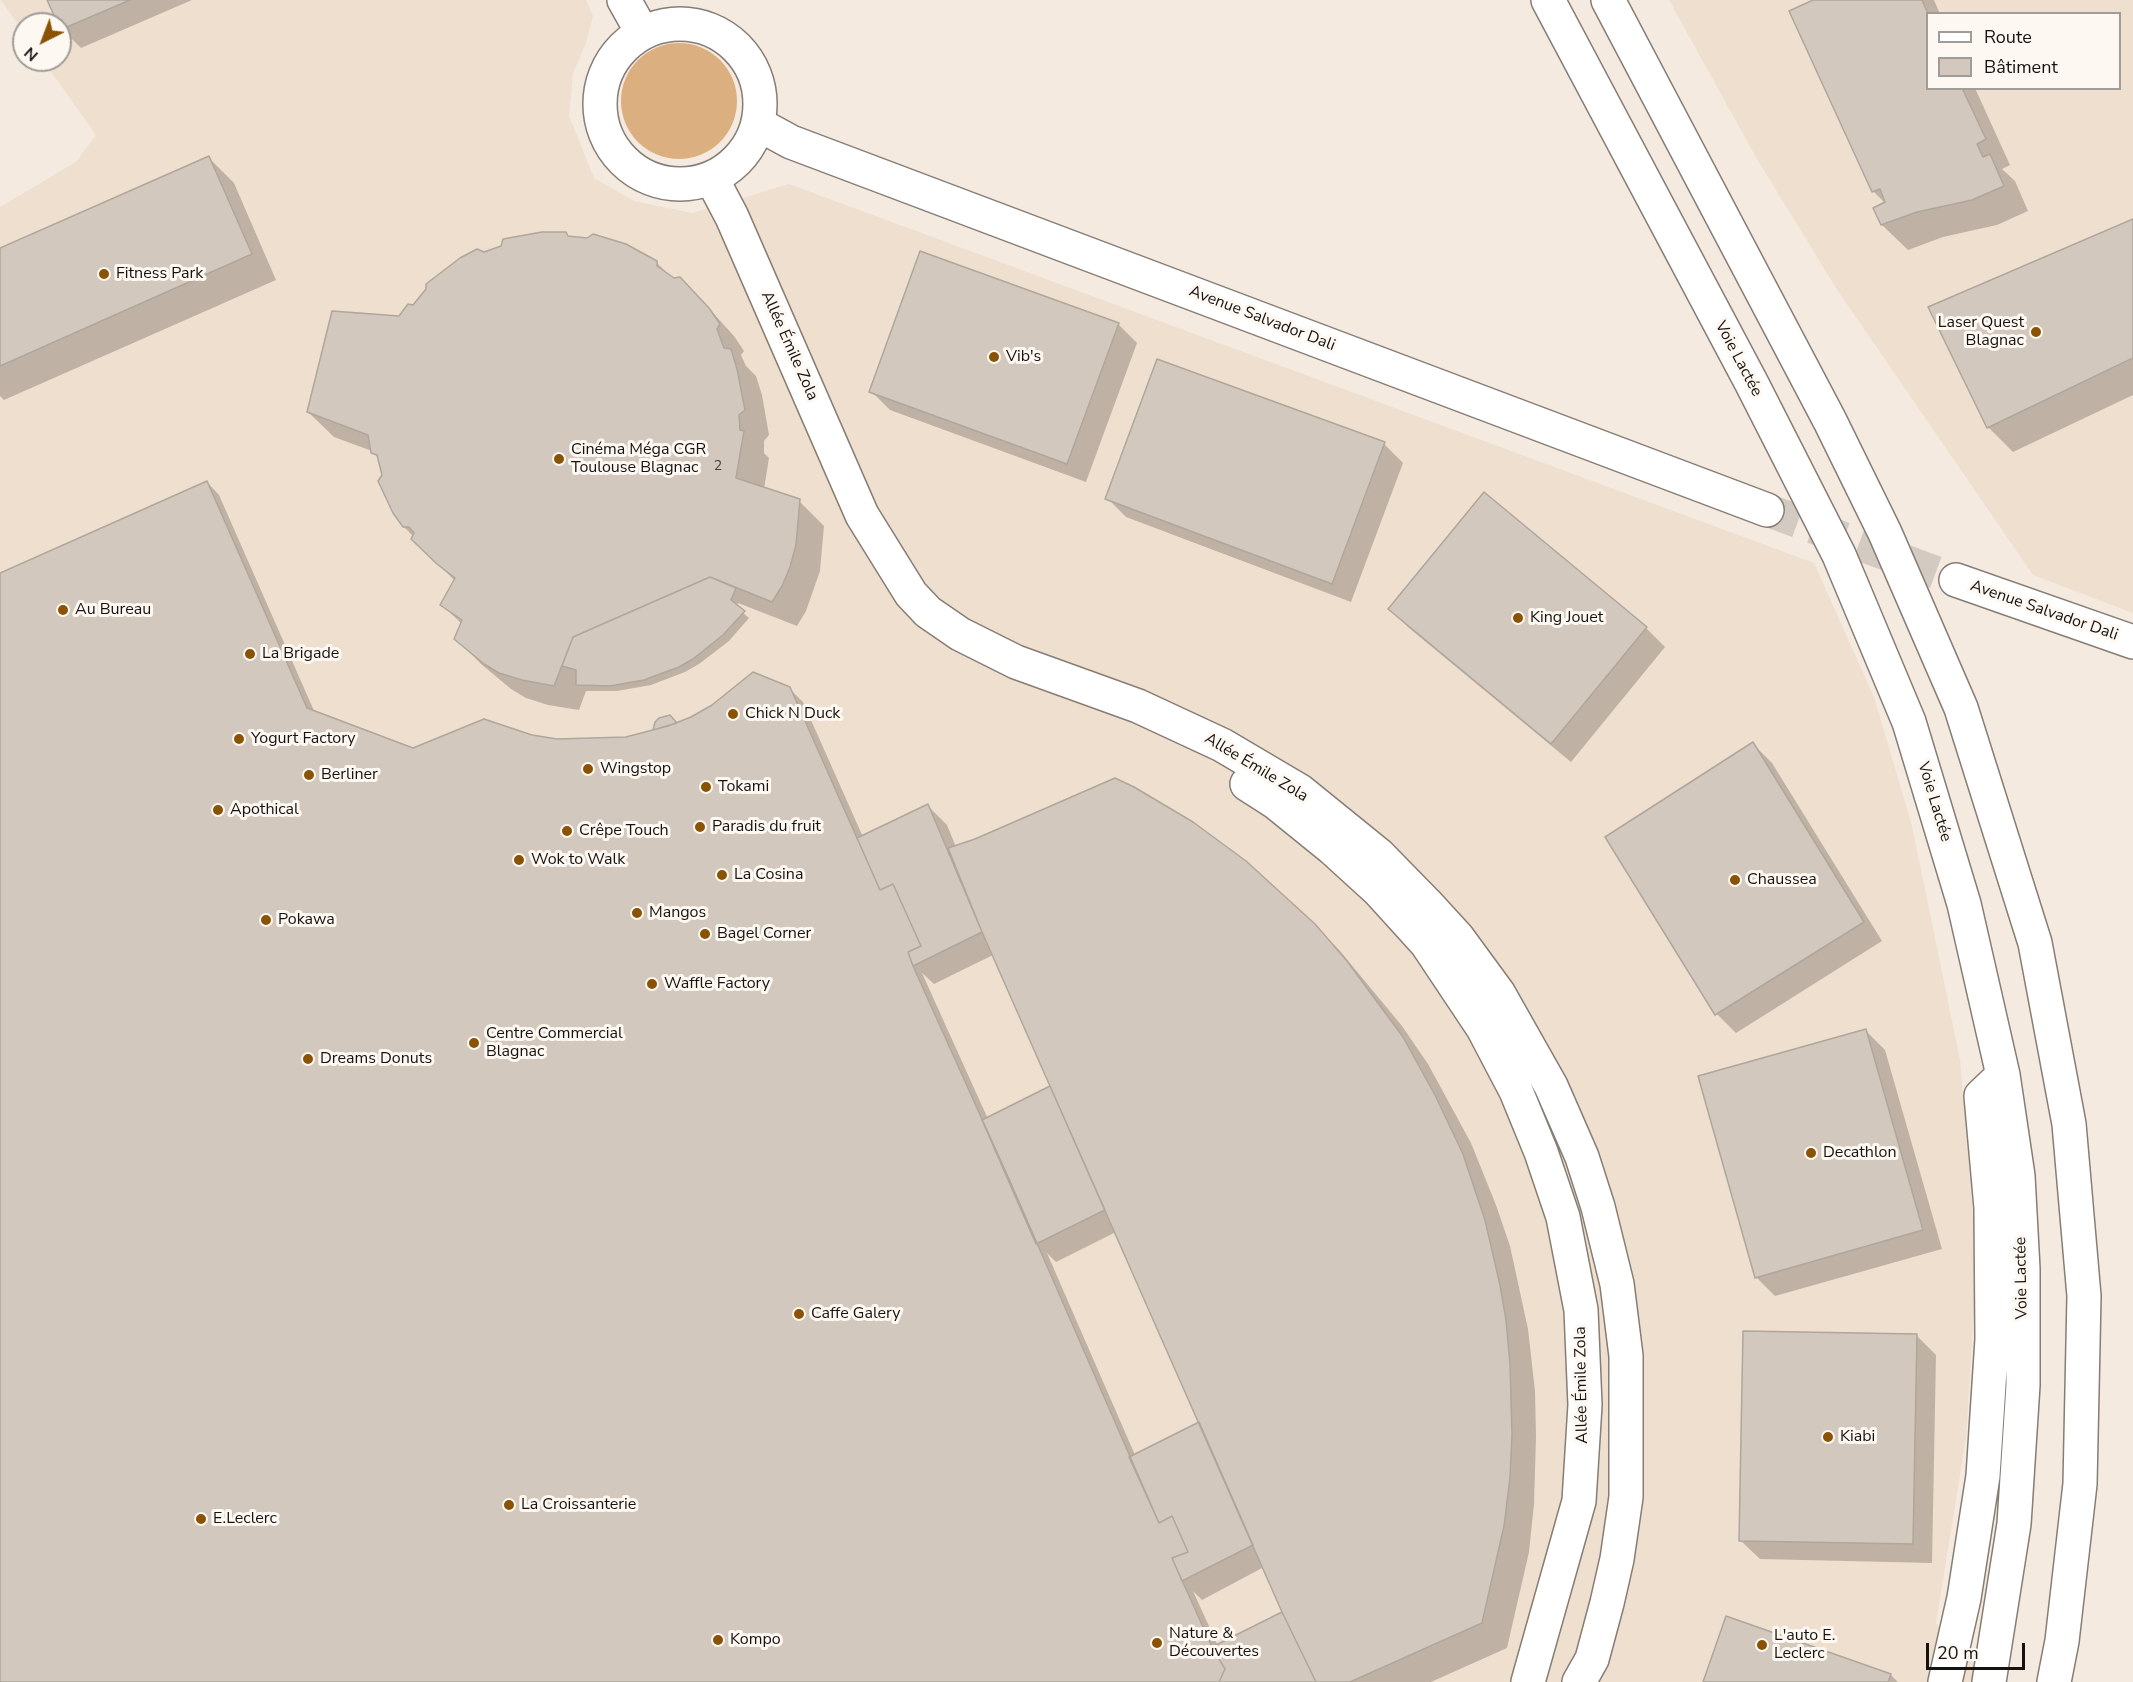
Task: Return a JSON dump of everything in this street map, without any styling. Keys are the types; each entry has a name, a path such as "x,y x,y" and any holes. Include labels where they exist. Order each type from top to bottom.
{"main road":[{"path":"624,0 642,32"},
{"name":"Voie Lactée","path":"1548,0 1751,381 1839,555 1905,711 1964,904 2003,1075 2018,1176 2023,1269 2023,1384 2014,1524 1989,1682"},
{"path":"1608,0 1830,421 1885,533 1961,708 2035,943 2069,1124 2084,1296 2080,1484 2062,1641 2054,1682"},
{"path":"687,23 710,29 730,41 746,57 756,78 761,100 758,123 744,153 733,165 712,179 691,184 669,184 647,178 628,167 613,150 603,131 599,102 604,74 620,50 642,32 664,25 687,23"},
{"name":"Avenue Salvador Dali","path":"758,123 802,146 1767,510"},
{"name":"Allée Émile Zola","path":"712,179 732,217 862,514 911,594 928,612 960,634 1016,662 1138,706 1222,745 1300,791 1379,855 1458,938 1499,994 1589,1155 1598,1207 1617,1284 1626,1356 1626,1497 1617,1559 1607,1603 1592,1659 1580,1682"},
{"name":"Allée Émile Zola","path":"862,514 866,550 881,582 898,611 921,634 978,668 1100,713 1196,756 1275,802 1333,849 1378,890 1427,944 1483,1029 1516,1091 1541,1152 1563,1217 1581,1310 1585,1405 1579,1501 1528,1682"},
{"name":"Avenue Salvador Dali","path":"1956,580 2133,642"},
{"path":"1945,1682 1964,1598 1983,1476 1992,1339 1991,1208 1981,1096 2003,1075"},
{"name":"Allée Émile Zola","path":"1516,1091 1564,1162 1589,1155"},
{"path":"1581,1310 1614,1353 1626,1356"}],"shaded area":[{"path":"1,0 586,0 593,16 586,43 573,73 569,116 594,178 634,201 692,213 789,184 1814,563 1874,697 1912,826 1960,1060 1977,1260 1966,1438 1936,1623 1992,1682 0,1682 0,207 76,162 96,135 51,72 72,72 72,12 12,12 12,16"},
{"path":"1669,0 2133,0 2133,613 2033,575 1838,291 1757,159"},
{"path":"679,43 701,47 720,60 733,79 737,101 733,123 720,142 701,155 679,159 657,155 638,142 625,123 621,101 625,79 638,60 657,47"}],"building":[{"path":"47,0 130,0 72,25 72,12 52,12"},
{"path":"1813,0 1922,0 1927,12 1926,90 1963,90 1986,139 1977,144 1983,157 1990,154 2004,186 1972,200 1917,212 1881,225 1873,208 1885,202 1880,189 1872,192 1789,11"},
{"name":"Fitness Park","path":"209,156 252,254 0,366 0,248"},
{"name":"Laser Quest Blagnac","path":"2133,219 2133,358 1987,428 1928,307"},
{"name":"Cinéma Méga CGR Toulouse Blagnac","path":"542,232 566,232 568,236 587,238 593,234 626,244 657,261 657,266 674,278 680,277 709,308 720,324 717,329 724,348 731,349 737,369 745,410 739,415 740,430 744,431 736,478 800,499 796,545 782,586 772,602 710,577 573,637 554,686 499,673 484,664 454,639 462,620 440,605 455,578 411,539 414,533 409,527 403,527 393,513 378,481 382,475 377,455 371,453 368,435 307,412 332,311 399,316 408,304 413,305 426,289 426,284 460,258 477,249 484,252 501,246 503,239"},
{"name":"Vib's","path":"920,251 1119,323 1067,464 869,392"},
{"path":"1157,359 1385,442 1332,584 1105,499"},
{"name":"Centre Commercial Blagnac","path":"207,481 307,708 413,748 484,719 532,735 557,739 626,737 668,726 691,717 712,705 753,672 790,687 880,890 893,884 921,946 908,952 913,966 1159,1523 1172,1516 1188,1552 1172,1558 1212,1647 1225,1669 1219,1682 0,1682 0,573"},
{"name":"King Jouet","path":"1484,492 1647,627 1551,744 1388,609"},
{"path":"710,577 736,588 731,600 745,611 723,635 693,659 679,667 644,680 610,686 576,685 576,670 562,666 573,637"},
{"path":"670,715 677,723 653,730 659,718"},
{"name":"Chaussea","path":"1753,742 1864,922 1715,1015 1605,837"},
{"path":"1115,778 1193,822 1246,861 1315,924 1347,961 1403,1037 1435,1095 1463,1154 1485,1220 1506,1320 1512,1435 1504,1526 1482,1623 1350,1682 1316,1682 1282,1612 982,932 948,848 975,839"},
{"path":"928,804 982,932 913,966 908,952 921,946 893,884 880,890 857,838"},
{"name":"Decathlon","path":"1866,1029 1923,1230 1755,1278 1698,1076"},
{"path":"1050,1086 1105,1210 1036,1244 982,1120"},
{"name":"Kiabi","path":"1743,1331 1917,1334 1913,1544 1739,1541"},
{"path":"1199,1422 1253,1545 1182,1581 1172,1558 1188,1552 1172,1516 1159,1523 1129,1457"},
{"path":"1282,1612 1316,1682 1219,1682 1225,1669 1212,1647"},
{"name":"L'auto E. Leclerc","path":"1726,1616 1891,1674 1888,1682 1703,1682"}],"tunnel":[{"path":"1767,510 1956,580"}],"place":[{"name":"Fitness Park","path":"104,274"},
{"name":"Laser Quest Blagnac","path":"2036,332"},
{"name":"Vib's","path":"994,357"},
{"name":"Cinéma Méga CGR Toulouse Blagnac","path":"559,459"},
{"name":"Au Bureau","path":"63,610"},
{"name":"King Jouet","path":"1518,618"},
{"name":"La Brigade","path":"250,654"},
{"name":"Chick N Duck","path":"733,714"},
{"name":"Yogurt Factory","path":"239,739"},
{"name":"Wingstop","path":"588,769"},
{"name":"Berliner","path":"309,775"},
{"name":"Tokami","path":"706,787"},
{"name":"Apothical","path":"218,810"},
{"name":"Paradis du fruit","path":"700,827"},
{"name":"Crêpe Touch","path":"567,831"},
{"name":"Wok to Walk","path":"519,860"},
{"name":"La Cosina","path":"722,875"},
{"name":"Chaussea","path":"1735,880"},
{"name":"Mangos","path":"637,913"},
{"name":"Pokawa","path":"266,920"},
{"name":"Bagel Corner","path":"705,934"},
{"name":"Waffle Factory","path":"652,984"},
{"name":"Centre Commercial Blagnac","path":"474,1043"},
{"name":"Dreams Donuts","path":"308,1059"},
{"name":"Decathlon","path":"1811,1153"},
{"name":"Caffe Galery","path":"799,1314"},
{"name":"Kiabi","path":"1828,1437"},
{"name":"La Croissanterie","path":"509,1505"},
{"name":"E.Leclerc","path":"201,1519"},
{"name":"Kompo","path":"718,1640"},
{"name":"Nature & Découvertes","path":"1157,1643"},
{"name":"L'auto E. Leclerc","path":"1762,1645"}]}
